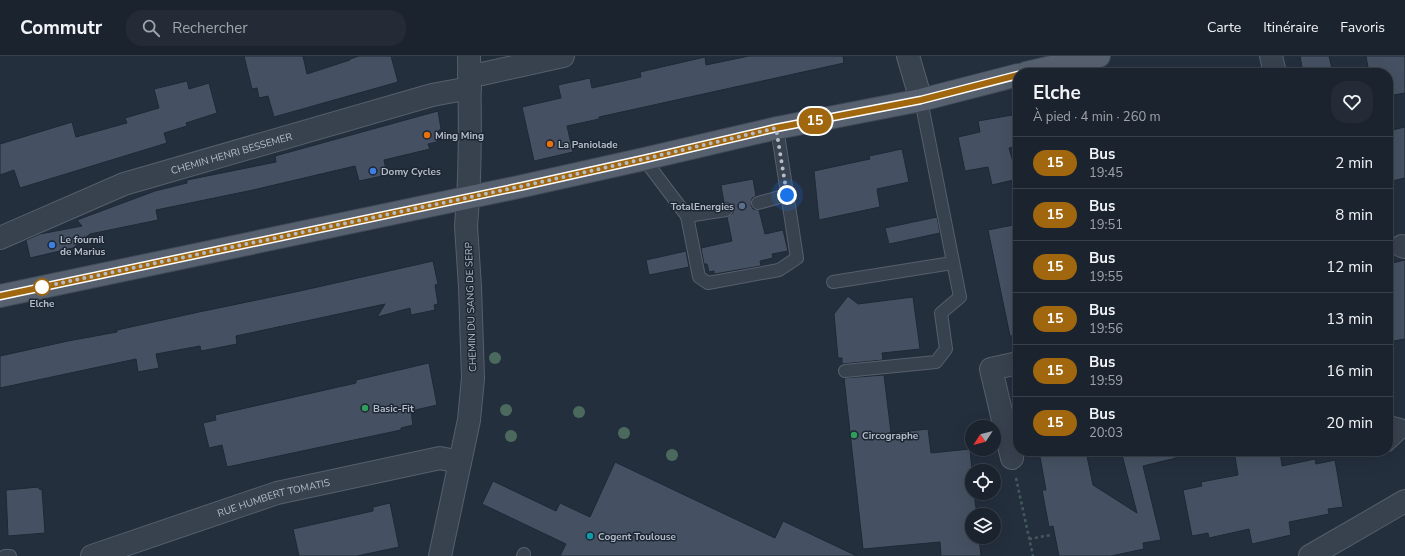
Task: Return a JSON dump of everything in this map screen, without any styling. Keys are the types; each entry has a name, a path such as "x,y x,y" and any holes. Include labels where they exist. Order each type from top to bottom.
{"main road":[{"path":"1051,68 1099,56"},
{"path":"0,296 468,198 776,128 921,100 1013,76"}],"street":[{"name":"CHEMIN HENRI BESSEMER","path":"0,238 124,184 432,95 469,73 482,74 563,56"},
{"path":"908,56 921,100"},
{"path":"1271,56 1274,68"},
{"name":"CHEMIN DU SANG DE SERP","path":"440,556 469,420 473,378 466,226 470,171 469,73"},
{"path":"1012,458 991,369 1013,364"},
{"path":"1393,425 1405,429"},
{"name":"RUE HUMBERT TOMATIS","path":"92,556 277,493 440,458 460,462"},
{"path":"1310,556 1405,501"}],"lane":[{"path":"845,371 936,362 946,349 941,314 960,297 952,263 921,100"},
{"path":"644,159 687,216 699,277 708,283 779,270 797,258 776,128"},
{"path":"758,203 787,195"},
{"path":"687,216 726,210"},
{"path":"833,282 952,263"},
{"path":"1393,440 1405,429"},
{"path":"5,556 10,556"}],"path":[{"path":"1012,458 1033,556"},
{"path":"1029,539 1051,535"}],"building":[{"path":"244,56 303,56 307,74 359,56 391,56 398,82 274,117 268,96 259,98 257,88 252,89"},
{"path":"749,56 843,56 844,63 599,117 599,119 567,126 573,152 534,161 522,107 561,98 558,85 590,78 592,88 641,77 640,72 705,57 706,65"},
{"path":"1300,56 1329,56 1332,68 1302,68"},
{"path":"1366,56 1405,56 1405,93 1393,95 1393,68 1368,68"},
{"path":"187,81 189,89 209,83 217,113 186,123 187,126 164,133 167,143 20,188 14,170 0,175 0,144 72,122 76,137 127,123 125,118 159,108 154,89"},
{"path":"438,111 441,129 438,131 437,142 428,144 430,149 384,160 387,175 359,181 355,166 253,190 156,210 158,220 90,234 73,248 30,258 26,240 40,234 82,226 77,220 155,191 187,183 187,180 276,162 275,156"},
{"path":"1013,115 1013,147 1009,148 1013,162 1013,180 992,185 988,167 965,171 958,137 980,132 978,121"},
{"path":"1405,127 1405,178 1393,181 1393,130"},
{"path":"902,149 909,182 877,189 880,207 819,220 814,171 870,159 869,156"},
{"path":"753,179 756,196 752,198 751,205 753,209 759,210 765,234 783,230 788,251 772,254 773,258 760,261 761,266 714,274 714,271 709,272 707,264 704,264 701,248 732,241 727,217 733,213 733,208 729,203 724,203 721,185"},
{"path":"937,217 940,233 889,244 885,228"},
{"path":"1013,225 1013,336 1010,336 988,230"},
{"path":"686,251 689,267 649,275 646,260"},
{"path":"1405,260 1405,339 1393,341 1393,263"},
{"path":"433,261 438,284 435,285 438,304 434,305 435,310 411,315 410,308 377,317 385,304 236,336 237,344 201,351 200,346 156,354 159,368 138,372 136,359 0,388 0,356 117,332 117,330"},
{"path":"848,296 858,304 913,297 920,349 882,353 883,360 842,364 842,358 838,358 834,314"},
{"path":"429,363 437,405 411,411 413,425 401,428 401,430 227,467 222,445 209,448 203,423 216,420 215,415 356,383 356,380"},
{"path":"884,375 891,433 928,429 931,453 965,450 965,456 971,456 971,464 965,464 965,500 975,500 976,508 965,508 965,544 980,544 981,556 941,556 940,542 863,549 844,378"},
{"path":"1040,456 1087,456 1093,485 1137,513 1122,456 1176,456 1176,458 1143,466 1161,540 1143,543 1144,549 1111,556 1059,556 1053,526 1049,527 1042,490 1046,490"},
{"path":"1235,456 1281,456 1282,466 1315,459 1316,464 1335,460 1343,507 1328,509 1329,514 1289,522 1291,535 1252,544 1249,529 1209,538 1208,533 1192,536 1183,490 1202,486 1201,482 1238,475"},
{"path":"615,462 775,538 783,521 857,556 560,556 566,544 482,504 493,481 556,511 560,503 590,517"},
{"path":"39,487 39,489 42,490 45,533 8,536 6,490"},
{"path":"390,503 399,547 357,556 299,556 293,529 373,511 373,507"}],"bus line":[{"name":"15","path":"0,296 523,186 776,128 921,100 1013,76"}],"place":[{"name":"Ming Ming","path":"427,135"},
{"name":"La Paniolade","path":"550,144"},
{"name":"Domy Cycles","path":"373,171"},
{"name":"TotalEnergies","path":"742,206"},
{"name":"Le fournil de Marius","path":"52,245"},
{"name":"Elche","path":"42,287"},
{"name":"Basic-Fit","path":"365,408"},
{"name":"Circographe","path":"854,435"},
{"name":"Cogent Toulouse","path":"590,536"}],"route":[{"path":"42,287 523,186 776,128 787,195"}]}
